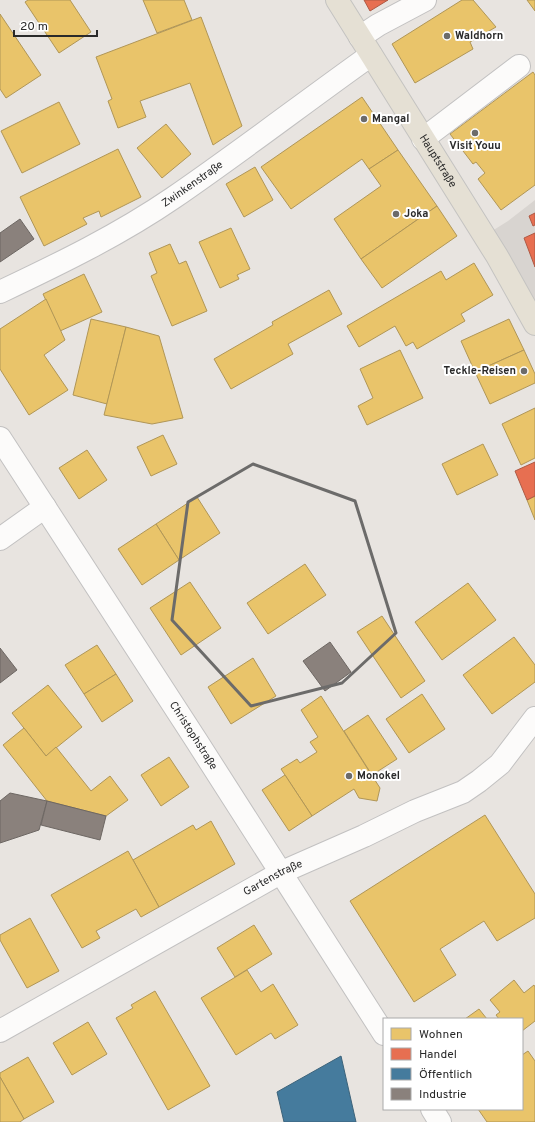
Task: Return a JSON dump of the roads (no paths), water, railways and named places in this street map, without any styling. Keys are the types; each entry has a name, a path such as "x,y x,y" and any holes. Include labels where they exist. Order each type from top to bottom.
{"main road":[{"name":"Hauptstraße","path":"337,0 497,256 535,324"}],"street":[{"path":"360,37 425,0"},
{"name":"Zwinkenstraße","path":"0,292 92,246 132,224 172,198 372,55"},
{"path":"424,139 519,66"},
{"name":"Christophstraße","path":"0,438 282,872 383,1032"},
{"path":"0,539 45,507"},
{"name":"Gartenstraße","path":"0,1031 282,872 364,836 415,811 463,792 500,764 535,718"},
{"path":"433,1110 440,1122"}],"place":[{"name":"Waldhorn","path":"447,36"},
{"name":"Mangal","path":"364,119"},
{"name":"Visit Youu","path":"475,133"},
{"name":"Joka","path":"396,214"},
{"name":"Teckle-Reisen","path":"524,371"},
{"name":"Monokel","path":"349,776"}]}
